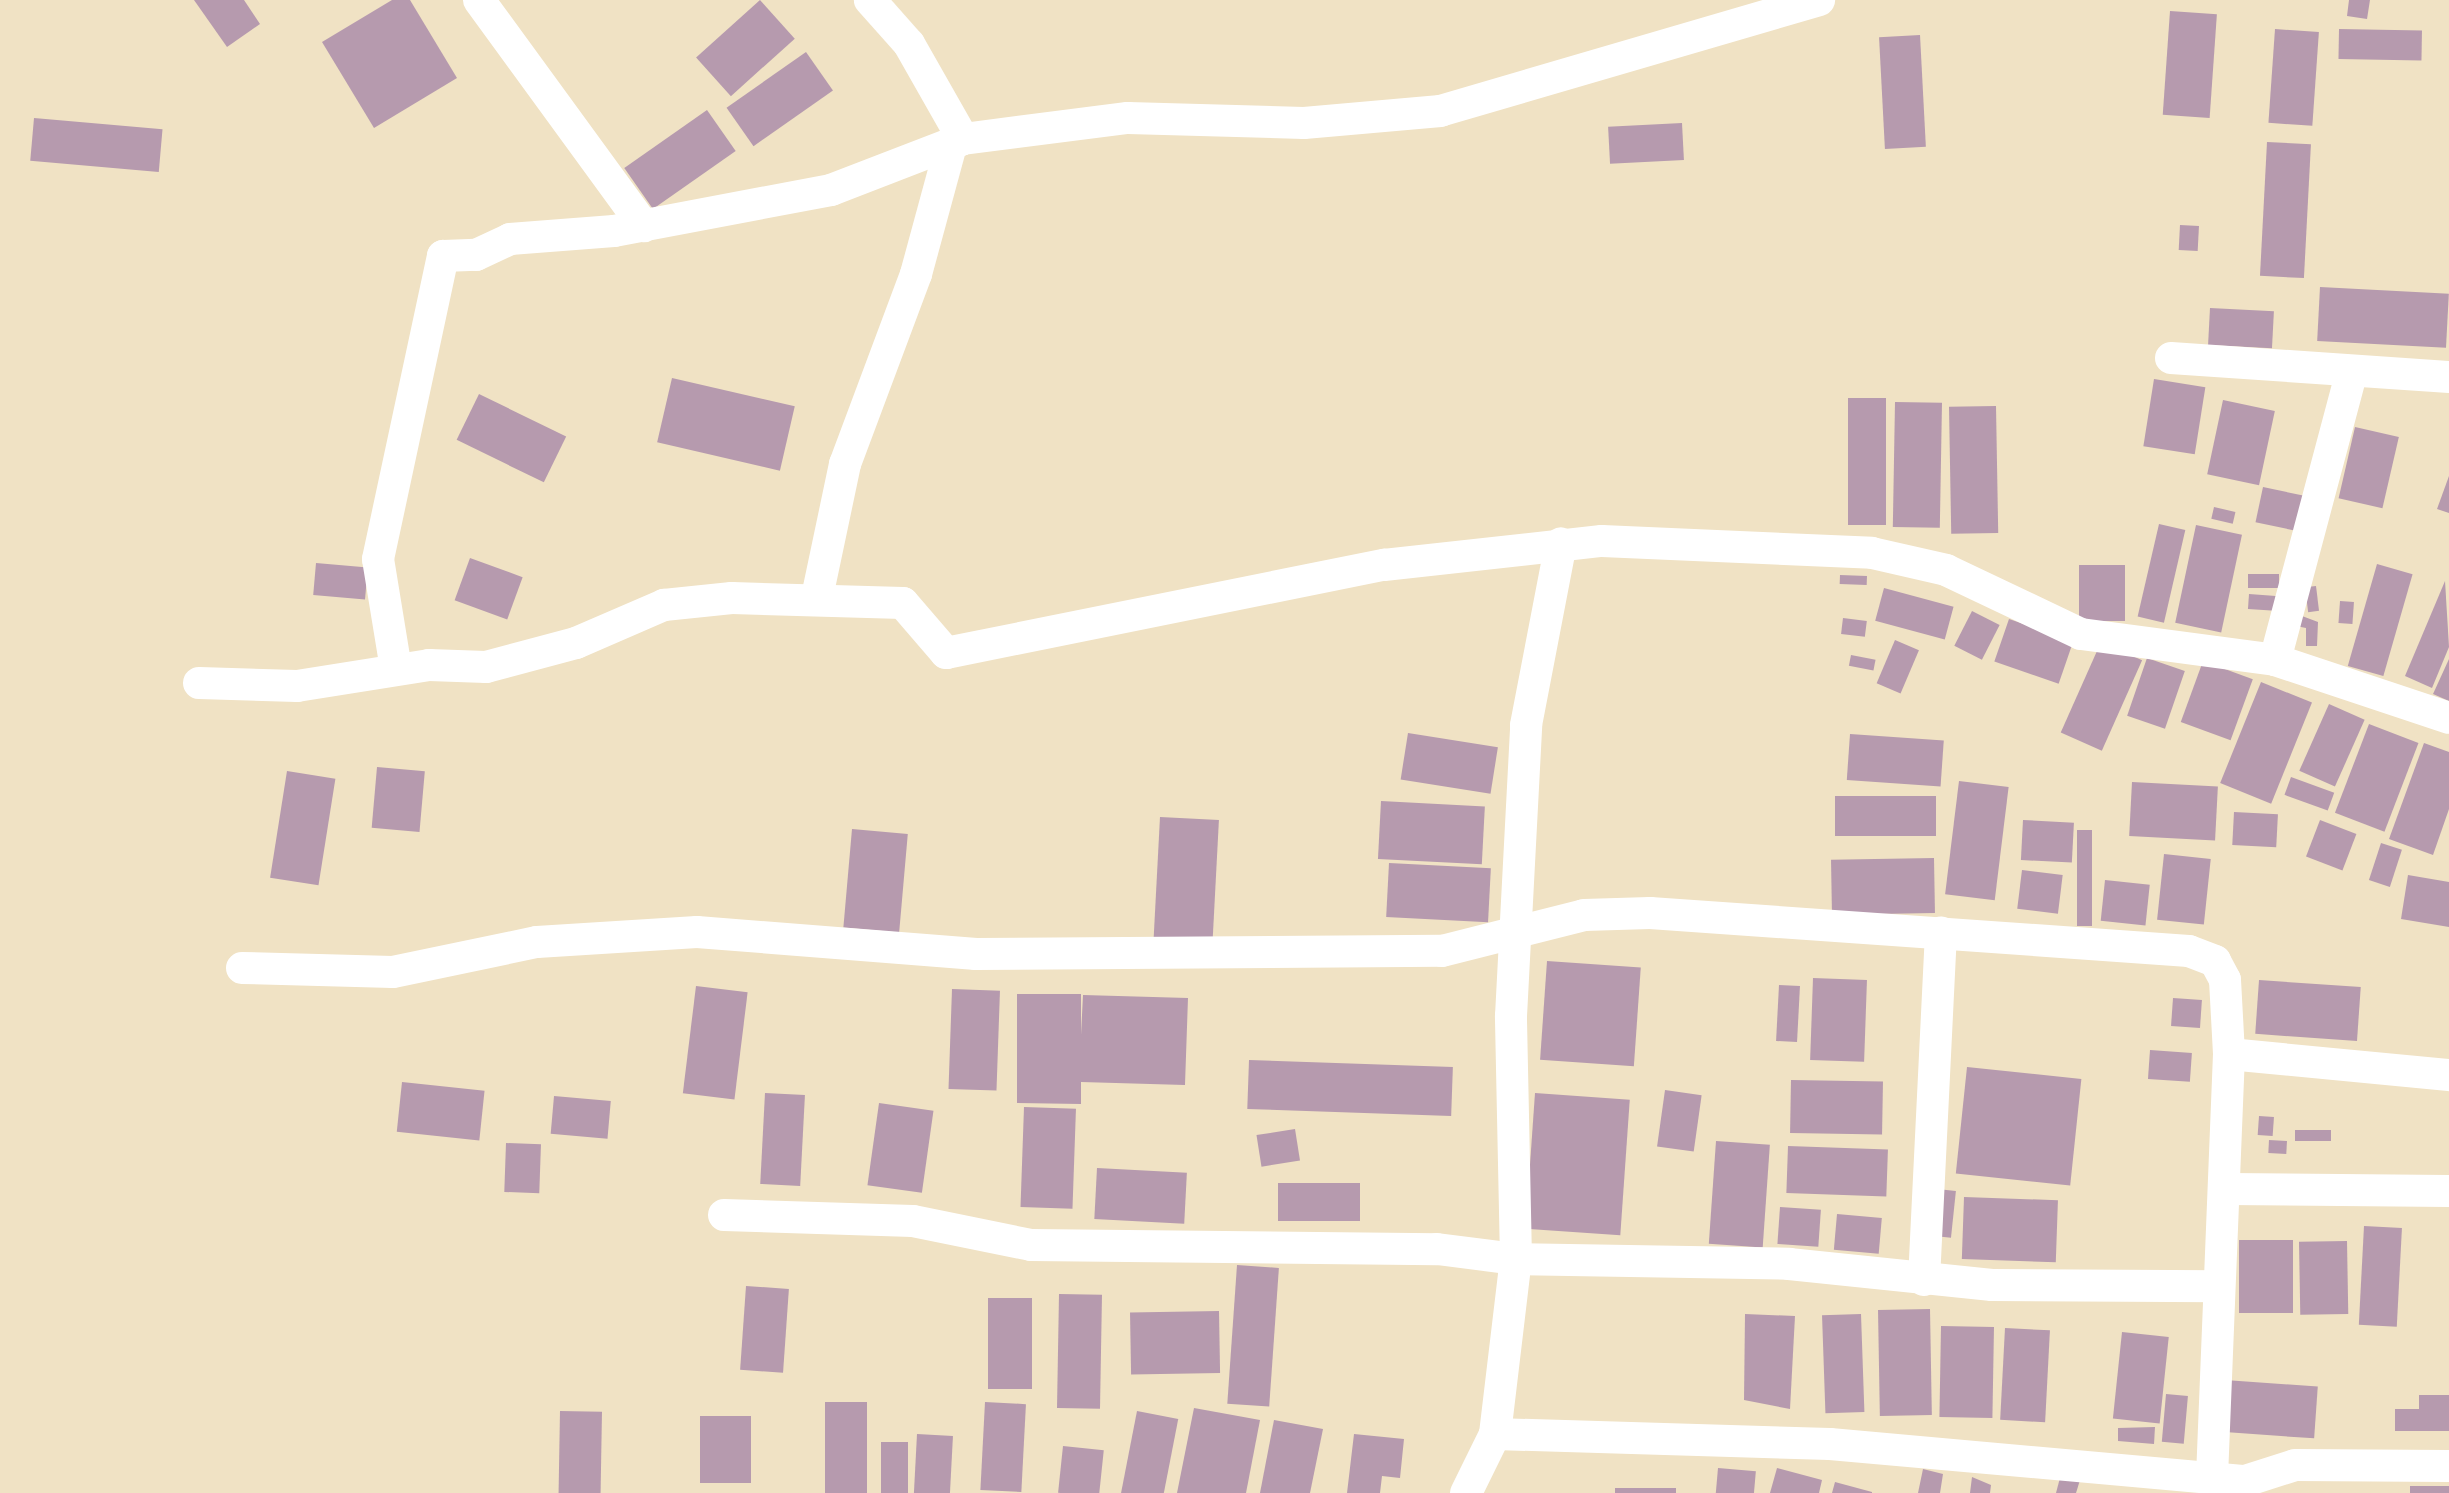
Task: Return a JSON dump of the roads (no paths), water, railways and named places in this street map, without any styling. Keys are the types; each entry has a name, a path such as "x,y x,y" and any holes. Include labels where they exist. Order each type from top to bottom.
{"street":[{"path":"479,0 644,226"},
{"path":"870,0 909,44 963,140"},
{"path":"396,670 378,559 443,256 476,255 510,239 644,226 830,190 963,140 1128,118 1304,123 1440,111 1819,0"},
{"path":"817,597 845,464 916,274 951,145 963,140"},
{"path":"2171,358 2449,377"},
{"path":"2275,660 2352,371"},
{"path":"1466,1493 1495,1434 1516,1259 1511,1016 1522,927 1526,725 1560,543"},
{"path":"199,683 298,686 396,670 486,666 576,642 664,605 817,597 902,603 946,653 1384,566 1560,543 1872,553 1946,570 2081,634 2275,660 2449,718"},
{"path":"242,968 393,972 537,942 697,932 790,935 856,951 1150,958 1442,951 1487,945 1522,927 1650,913 2160,947 2215,961 2225,980 2229,1054 2228,1190 2218,1286 2212,1480"},
{"path":"1924,1280 1941,932"},
{"path":"2229,1054 2449,1075"},
{"path":"2228,1190 2449,1191"},
{"path":"724,1215 913,1221 1031,1245 1438,1249 1516,1259 1789,1264 1924,1280 2218,1286"},
{"path":"1495,1434 1830,1444 2212,1480 2258,1479 2294,1465 2449,1466"}]}
